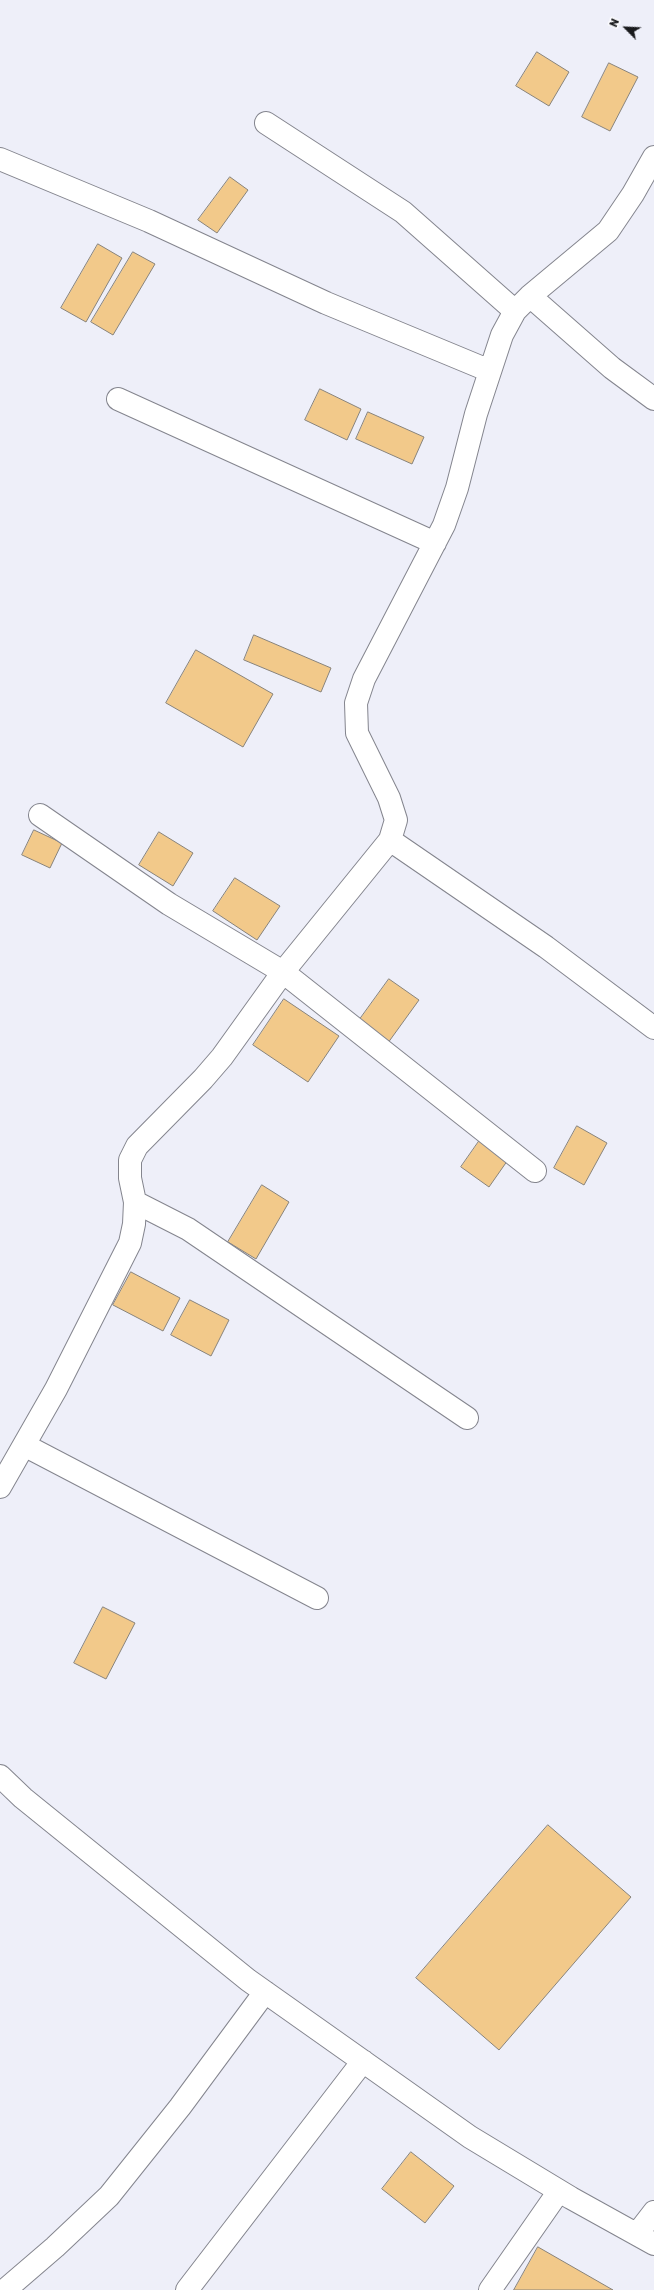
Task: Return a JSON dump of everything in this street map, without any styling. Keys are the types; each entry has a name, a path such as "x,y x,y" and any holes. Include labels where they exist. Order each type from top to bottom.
{"street":[{"path":"266,123 403,212 522,304 654,399"},
{"path":"0,1487 56,1389 130,1243 134,1224 135,1202 130,1178 130,1160 137,1146 203,1079 222,1057 283,972 390,840 396,820 389,798 357,733 356,703 364,679 444,525 457,488 502,335 522,304 608,231 634,194 654,157"},
{"path":"0,159 178,234 326,303 490,372"},
{"path":"118,399 435,543"},
{"path":"40,815 169,904 283,972 535,1171"},
{"path":"390,840 546,948 654,1028"},
{"path":"135,1202 188,1230 467,1418"},
{"path":"24,1444 317,1598"},
{"path":"0,1776 29,1803 265,1992 470,2137 559,2191 645,2239 654,2212"},
{"path":"5,2290 55,2247 109,2196 180,2107 265,1992"},
{"path":"187,2290 363,2061"},
{"path":"490,2290 559,2191"}],"building":[{"path":"537,52 569,72 549,106 516,86"},
{"path":"609,63 638,77 610,131 582,117"},
{"path":"230,177 248,190 217,233 198,220"},
{"path":"98,244 122,258 86,322 61,308"},
{"path":"133,252 155,264 113,335 91,322"},
{"path":"320,389 361,409 347,440 305,420"},
{"path":"368,412 424,437 412,464 356,439"},
{"path":"254,635 331,668 321,692 244,660"},
{"path":"196,650 273,694 243,747 166,703"},
{"path":"34,830 62,843 50,868 22,855"},
{"path":"159,832 193,853 173,886 139,865"},
{"path":"235,878 280,906 257,940 213,911"},
{"path":"389,979 419,1000 385,1047 355,1026"},
{"path":"284,999 339,1036 308,1082 253,1045"},
{"path":"577,1126 607,1143 584,1185 554,1168"},
{"path":"482,1137 510,1157 489,1187 461,1167"},
{"path":"262,1185 289,1202 256,1259 228,1242"},
{"path":"131,1272 180,1298 163,1331 113,1305"},
{"path":"190,1300 229,1320 211,1356 171,1335"},
{"path":"103,1607 135,1623 106,1679 74,1663"},
{"path":"548,1825 631,1897 499,2050 416,1978"},
{"path":"411,2152 454,2186 425,2223 382,2189"},
{"path":"538,2247 613,2290 514,2290"}]}
